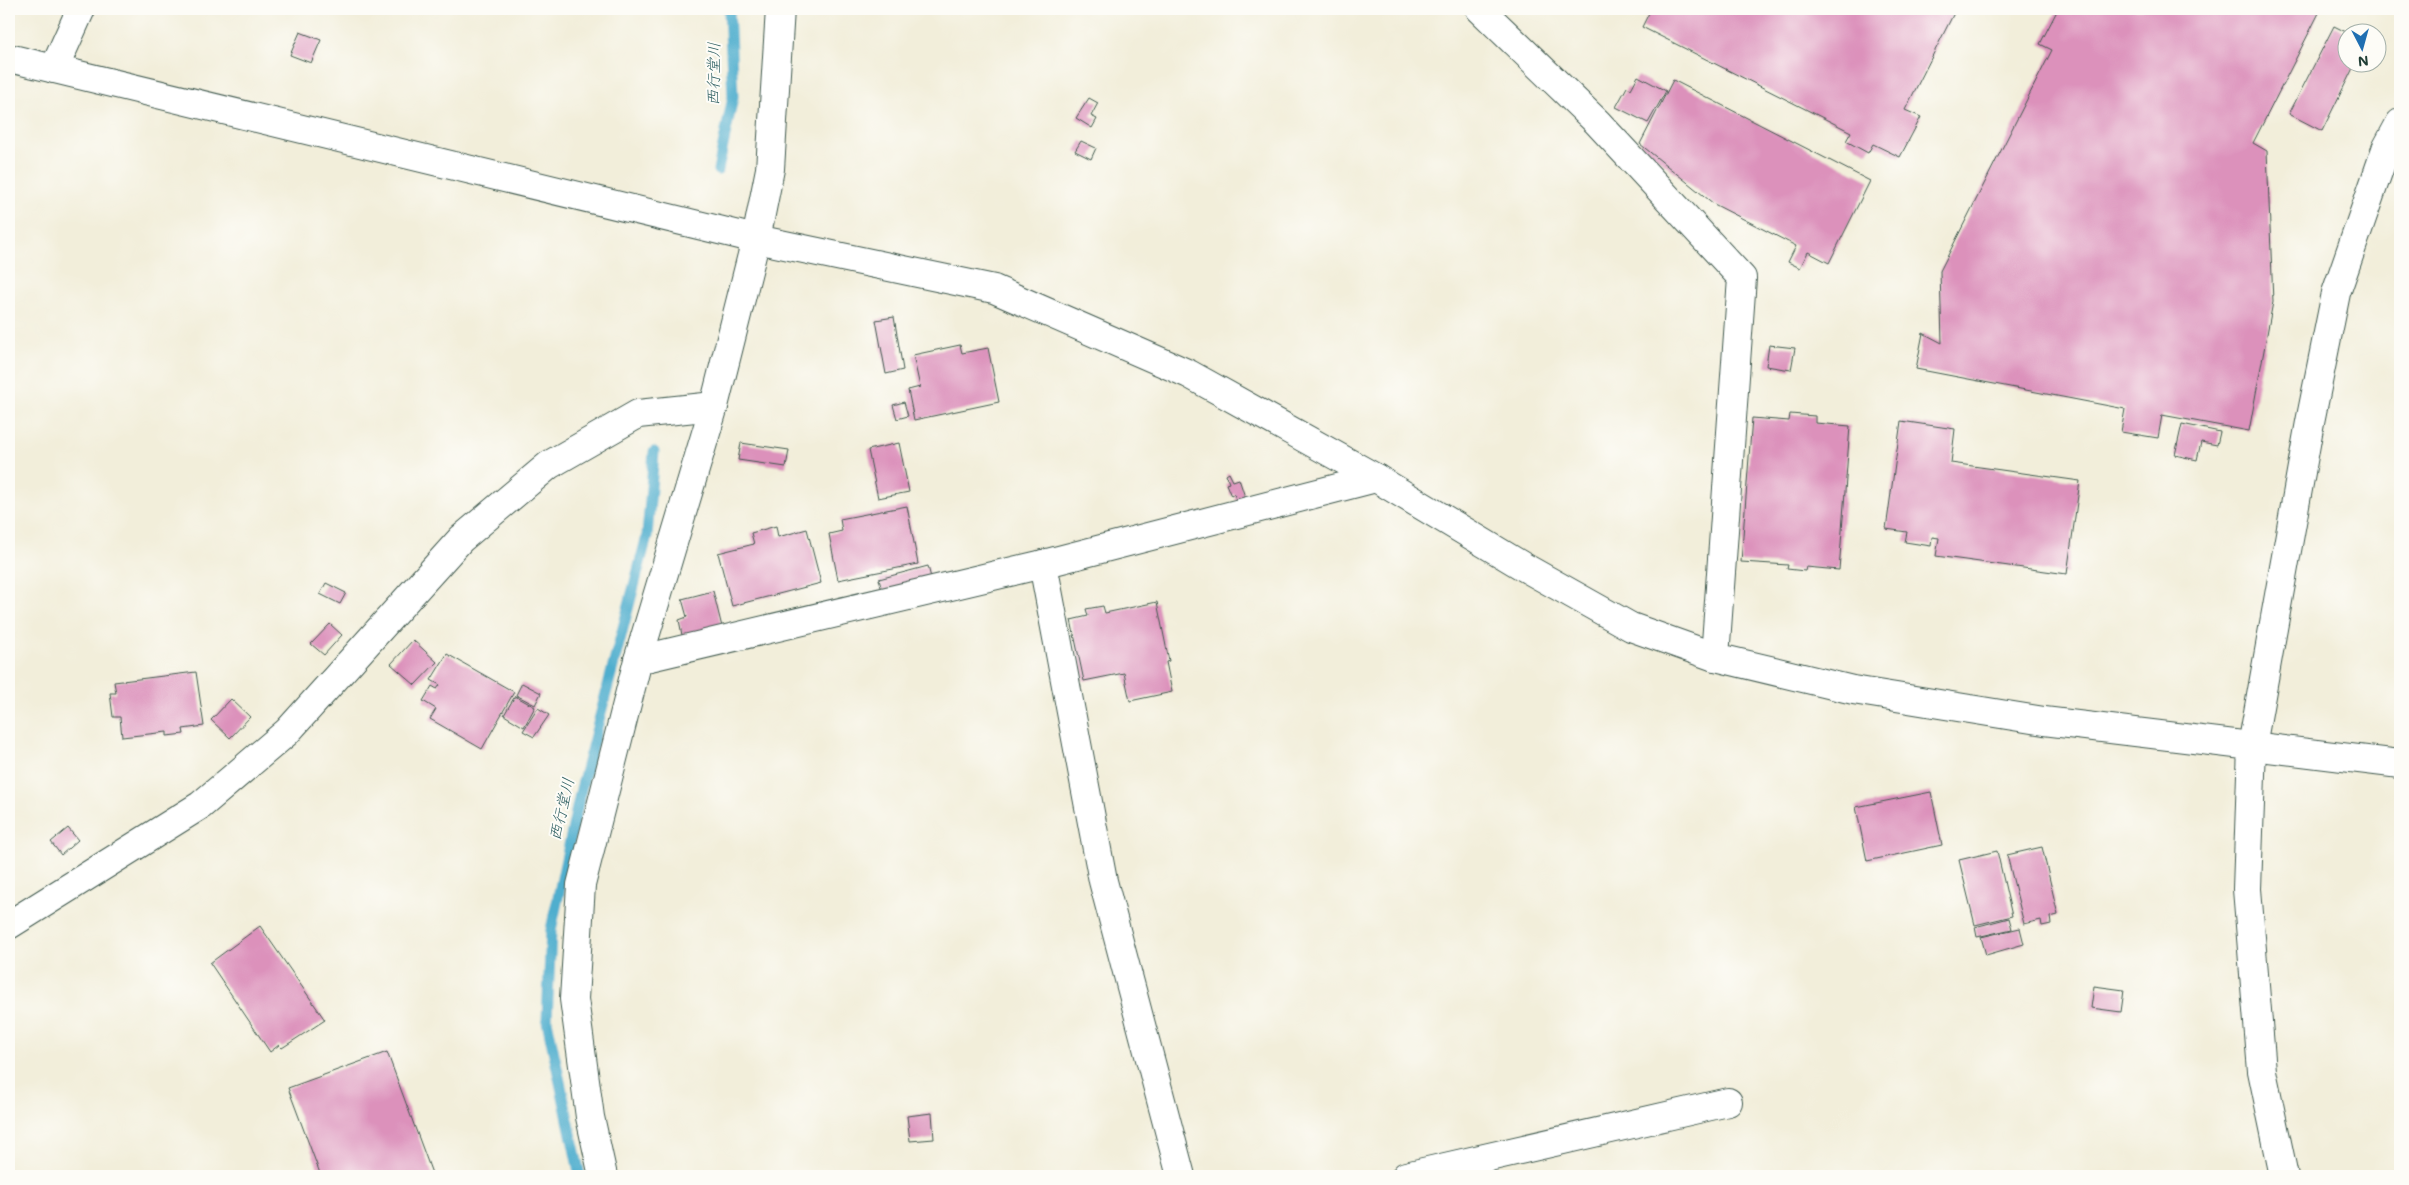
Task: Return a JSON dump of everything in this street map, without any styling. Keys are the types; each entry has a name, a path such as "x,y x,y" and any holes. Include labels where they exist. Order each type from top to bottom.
{"street":[{"path":"54,69 81,9"},
{"path":"603,1176 590,1117 574,999 580,885 638,660 714,406 756,239 770,169 780,9"},
{"path":"1480,9 1597,122 1742,278 1715,657"},
{"path":"9,58 756,239 994,290 1189,374 1376,478 1524,567 1631,627 1715,657 1853,690 2044,721 2400,764"},
{"path":"2284,1176 2262,1071 2247,889 2252,746 2310,422 2336,293 2386,149 2400,122"},
{"path":"9,925 200,805 287,732 461,539 549,465 638,414 714,406"},
{"path":"638,660 1043,564 1376,478"},
{"path":"1043,564 1103,881 1180,1176"},
{"path":"1406,1176 1728,1102"}],"building":[{"path":"1651,9 1956,9 1905,110 1921,117 1900,157 1873,144 1868,153 1846,141 1851,132 1642,27"},
{"path":"2058,9 2321,9 2253,143 2267,151 2273,302 2249,431 2162,415 2158,438 2121,432 2125,409 1916,369 1923,333 1942,343 1940,271 2052,50 2040,44"},
{"path":"2334,26 2336,27 2336,72 2351,72 2322,131 2289,114"},
{"path":"300,32 321,40 311,63 290,55"},
{"path":"1638,76 1666,91 1648,123 1616,107 1627,87 1631,89"},
{"path":"1673,80 1870,181 1829,263 1808,252 1800,268 1788,262 1796,246 1714,204 1640,144"},
{"path":"1089,98 1098,103 1091,116 1097,119 1092,128 1076,118"},
{"path":"1081,141 1096,148 1091,159 1075,151"},
{"path":"894,317 903,370 886,374 876,320"},
{"path":"960,345 962,353 988,348 999,402 914,420 908,390 920,387 913,355"},
{"path":"1769,345 1795,348 1791,370 1766,366"},
{"path":"904,402 908,416 897,419 893,405"},
{"path":"1790,414 1815,416 1815,423 1850,426 1839,570 1806,567 1805,571 1787,569 1788,565 1741,562 1752,418 1789,421"},
{"path":"1901,421 1955,429 1951,463 2080,481 2067,574 1936,556 1939,538 1932,537 1931,546 1905,542 1907,532 1886,529"},
{"path":"2182,424 2220,432 2217,445 2201,442 2197,460 2175,455"},
{"path":"741,443 789,450 786,467 738,460"},
{"path":"899,443 909,492 878,498 868,450"},
{"path":"1229,473 1233,481 1239,479 1245,497 1237,502 1234,494 1231,496 1226,484 1229,483 1226,475"},
{"path":"907,506 918,564 838,580 829,534 842,531 840,519"},
{"path":"776,526 778,537 807,529 821,583 732,606 718,553 754,544 751,533"},
{"path":"928,566 931,578 882,591 879,579"},
{"path":"326,583 346,593 340,604 320,594"},
{"path":"713,591 723,631 683,640 679,620 687,617 682,599"},
{"path":"1157,602 1169,661 1166,662 1172,692 1130,701 1124,673 1084,681 1071,620 1088,616 1086,609 1103,606 1105,613"},
{"path":"330,624 342,635 324,655 311,644"},
{"path":"413,640 437,662 415,685 391,664"},
{"path":"447,654 514,692 482,749 430,719 436,709 423,701 432,686 437,689 440,685 431,680"},
{"path":"196,672 204,726 183,729 184,734 167,736 167,732 122,737 120,717 113,717 110,693 116,693 114,682"},
{"path":"522,683 541,693 535,705 516,695"},
{"path":"515,696 535,707 524,727 504,715"},
{"path":"231,699 250,717 230,738 211,720"},
{"path":"538,708 549,715 534,737 523,731"},
{"path":"1931,792 1942,845 1867,861 1856,807"},
{"path":"68,828 78,840 61,855 51,842"},
{"path":"2042,847 2058,915 2050,917 2051,924 2042,926 2041,920 2024,924 2007,855"},
{"path":"1997,851 2012,916 1975,925 1959,860"},
{"path":"2009,918 2012,929 1977,937 1975,927"},
{"path":"260,926 325,1020 282,1048 279,1045 270,1052 210,963"},
{"path":"2020,928 2024,944 1986,955 1981,937"},
{"path":"2094,986 2124,990 2121,1012 2091,1008"},
{"path":"387,1052 433,1176 321,1176 288,1088"},
{"path":"932,1113 934,1139 910,1141 907,1116"}],"waterway":[{"name":"西行堂川","path":"718,170 733,97 729,9"},
{"name":"西行堂川","path":"580,1176 547,1021 551,930 581,789 647,536 654,452"}]}
